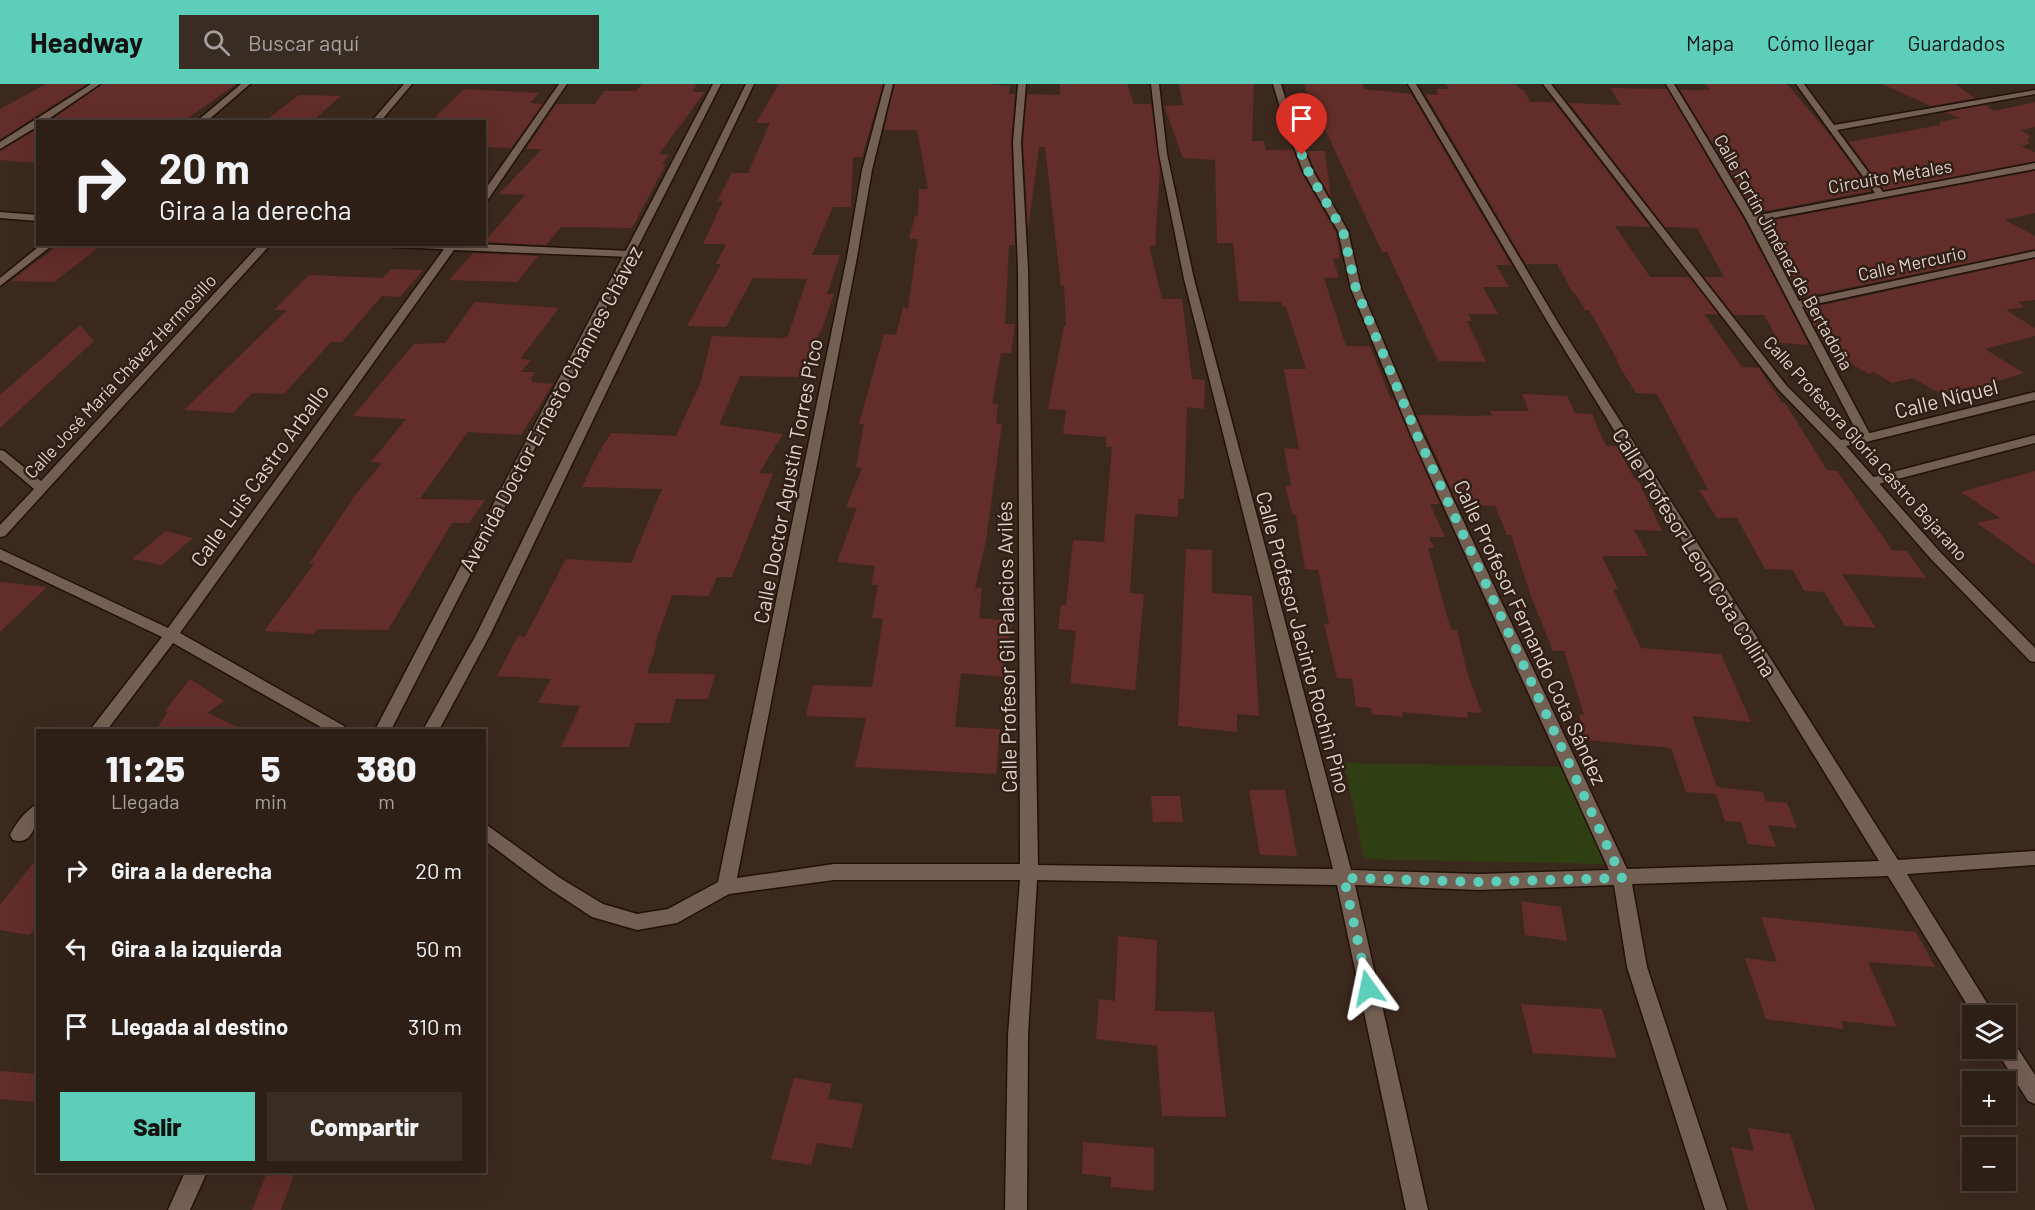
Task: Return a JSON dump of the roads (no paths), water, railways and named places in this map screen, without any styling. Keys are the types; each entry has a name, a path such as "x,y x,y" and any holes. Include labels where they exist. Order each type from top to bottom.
{"street":[{"path":"41,120 96,84"},
{"path":"202,120 246,84"},
{"path":"377,120 408,84"},
{"path":"486,195 563,84"},
{"name":"Avenida Doctor Ernesto Channes Chávez","path":"384,729 717,84"},
{"name":"Avenida Doctor Ernesto Channes Chávez","path":"432,729 483,635 750,84"},
{"name":"Calle Doctor Agustín Torres Pico","path":"726,887 852,257 867,170 889,84"},
{"name":"Calle Profesor Gil Palacios Avilés","path":"1016,1210 1018,1035 1029,872 1023,269 1017,142 1022,84"},
{"name":"Calle Profesor Jacinto Rochin Pino","path":"1155,84 1163,154 1188,279 1344,878 1417,1210"},
{"name":"Calle Profesor Fernando Cota Sández","path":"1277,84 1289,124 1308,171 1343,231 1356,289 1412,425 1622,878 1637,967 1716,1210"},
{"name":"Calle Profesor Leon Cota Collina","path":"1412,84 1555,326 1978,1005"},
{"name":"Calle Profesora Gloria Castro Bejarano","path":"1547,84 1782,387 1838,444 1935,555 2035,657"},
{"name":"Calle Fortín Jiménez de Bertadoña","path":"1670,84 1751,219 1866,438"},
{"path":"1800,84 1880,194"},
{"path":"2025,84 2035,91"},
{"path":"1832,128 2035,91"},
{"path":"0,146 36,123"},
{"name":"Circuito Metales","path":"1751,219 2035,166"},
{"path":"0,215 36,218"},
{"path":"0,283 46,246"},
{"name":"Calle José María Chávez Hermosillo","path":"0,532 264,246"},
{"path":"452,246 631,254"},
{"name":"Calle Luis Castro Arballo","path":"99,729 171,635 452,246"},
{"name":"Calle Mercurio","path":"1796,305 2035,254"},
{"name":"Calle Níquel","path":"1838,444 2035,396"},
{"path":"1871,482 2035,439"},
{"path":"0,454 41,488"},
{"path":"0,554 171,635 337,729"},
{"path":"19,835 36,814"},
{"path":"486,832 554,883 598,911 637,922 671,917 726,887 834,872 1029,872 1479,882 1891,868 2035,858"},
{"path":"2013,1059 2035,1094"},
{"path":"179,1210 196,1173"}]}
